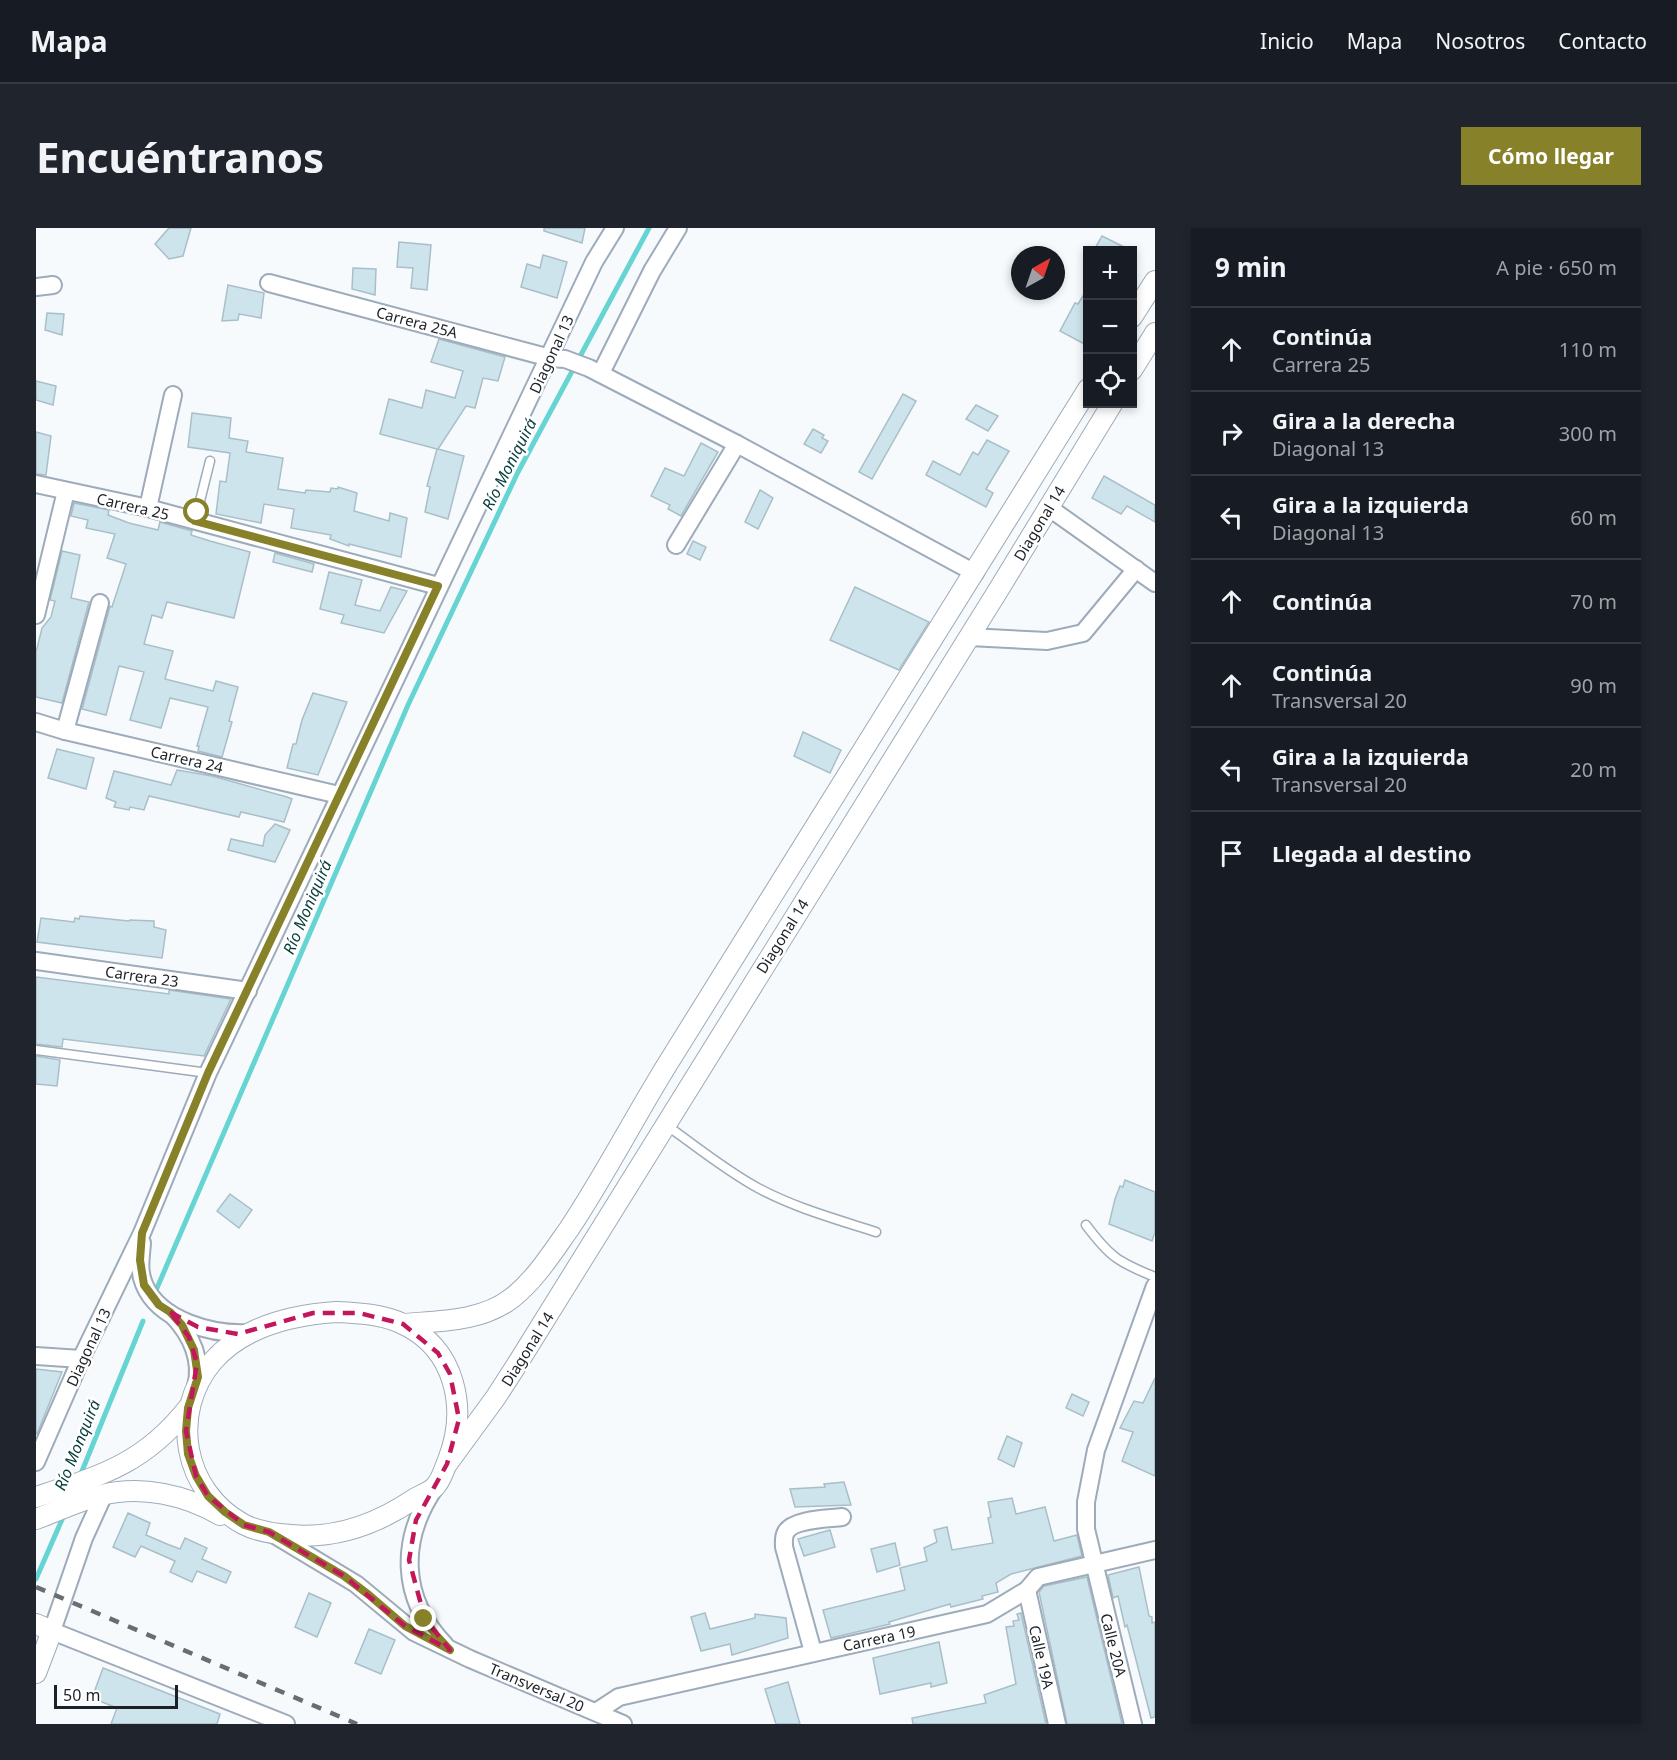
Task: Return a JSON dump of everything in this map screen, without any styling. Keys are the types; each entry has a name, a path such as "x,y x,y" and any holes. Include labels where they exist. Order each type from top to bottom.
{"street":[{"name":"Diagonal 13","path":"36,1462 81,1359 142,1233 208,1073 438,586 557,358 594,262 615,228"},
{"path":"595,371 678,228"},
{"path":"1137,309 1155,281"},
{"name":"Carrera 25A","path":"269,283 557,358 595,371 737,444 975,573"},
{"path":"1137,362 1155,333"},
{"path":"148,508 173,395"},
{"name":"Diagonal 14","path":"403,1324 454,1320 494,1309 511,1299 556,1248 585,1205 656,1083 1083,397"},
{"name":"Diagonal 14","path":"447,1464 516,1366 1110,408"},
{"path":"676,545 737,444"},
{"name":"Carrera 25","path":"36,484 148,508 438,586"},
{"path":"36,615 66,491"},
{"path":"1048,507 1155,583"},
{"path":"969,637 1047,641 1083,633 1136,569"},
{"path":"65,731 100,603"},
{"name":"Carrera 24","path":"36,722 65,731 339,795"},
{"name":"Carrera 23","path":"36,961 248,991"},
{"name":"Diagonal 13","path":"142,1233 140,1260 144,1285 159,1305 198,1327 224,1333 249,1333"},
{"name":"Calle 20A","path":"1133,1724 1086,1529 1086,1502 1096,1450 1155,1286"},
{"name":"Diagonal 13","path":"170,1312 182,1325 194,1350 198,1377 191,1399"},
{"path":"38,1497 90,1480 120,1467 146,1451 169,1431 191,1399 202,1375 214,1360 249,1333 291,1317 325,1312 359,1313 403,1324 422,1337 438,1353 450,1374 457,1396 459,1419 455,1442 437,1486 398,1510 358,1528 314,1535 269,1532 244,1525 187,1500 167,1494 124,1492 95,1497 43,1517"},
{"path":"36,1356 81,1359"},
{"path":"191,1399 186,1431 188,1454 196,1476 208,1496 244,1525"},
{"name":"Transversal 20","path":"437,1486 425,1502 416,1520 411,1540 410,1570 416,1600 424,1619 450,1650"},
{"path":"36,1673 44,1627 84,1538 95,1497"},
{"path":"813,1653 784,1547 784,1534 790,1527 800,1523 842,1517"},
{"name":"Transversal 20","path":"269,1532 356,1584 414,1632 450,1650 623,1724"},
{"name":"Carrera 19","path":"596,1712 619,1697 987,1614 1027,1590 1038,1577 1155,1550"},
{"name":"Calle 19A","path":"1027,1590 1057,1724"},
{"path":"44,1627 286,1724"}],"lane":[{"path":"195,521 210,461"},
{"path":"36,1050 208,1073"},
{"path":"665,1125 760,1189 795,1206 876,1232"},
{"path":"1086,1225 1102,1247 1112,1256 1123,1264 1155,1278"}],"highlighted area":[{"path":"170,1312 198,1327 238,1334 313,1313 359,1313 403,1324 438,1353 450,1374 459,1419 447,1464 416,1520 409,1560 425,1619 450,1650 405,1626 344,1576 269,1532 244,1525 208,1496 196,1476 186,1431 197,1363 189,1337"}],"building":[{"path":"169,228 191,228 183,256 169,259 155,244"},
{"path":"544,228 585,228 582,243 544,231"},
{"path":"1102,236 1122,246 1096,246"},
{"path":"399,242 431,245 427,290 411,288 413,268 397,267"},
{"path":"543,255 567,262 557,298 521,287 527,264 540,268"},
{"path":"353,268 376,269 375,295 352,289"},
{"path":"228,285 264,293 261,318 239,314 238,320 222,321"},
{"path":"1083,296 1083,343 1060,331 1075,303 1078,304"},
{"path":"47,313 64,314 62,335 45,330"},
{"path":"439,339 505,357 498,381 483,378 475,408 466,406 438,449 464,456 448,519 425,512 430,487 427,486 437,449 380,434 389,399 422,408 426,390 455,398 463,371 431,362"},
{"path":"36,381 56,386 53,405 36,400"},
{"path":"903,394 916,401 872,479 859,472"},
{"path":"976,405 998,416 988,431 966,419"},
{"path":"192,413 231,418 229,438 248,441 246,452 283,458 278,489 305,493 306,490 330,492 331,488 338,489 338,487 357,493 354,511 389,521 390,513 407,518 401,557 349,544 349,546 330,539 331,535 291,528 294,509 264,504 261,523 216,514 220,481 226,482 230,453 188,447"},
{"path":"813,429 824,435 822,438 828,441 821,453 804,444"},
{"path":"36,432 51,436 46,475 36,474"},
{"path":"987,440 1009,451 986,489 993,493 986,507 926,475 933,461 960,475 973,452 978,455"},
{"path":"701,443 718,452 681,516 668,509 670,505 651,496 665,468 684,476"},
{"path":"1104,476 1155,505 1155,522 1127,506 1121,514 1092,498"},
{"path":"760,490 773,498 758,529 745,522"},
{"path":"74,503 109,510 108,515 158,530 160,522 192,531 191,535 250,552 234,618 167,602 162,618 152,615 144,644 173,651 165,679 213,691 216,681 238,687 229,721 232,722 222,757 198,751 199,746 197,746 208,707 170,698 161,728 130,720 144,672 119,666 106,715 82,709 110,606 112,607 126,564 107,558 115,534 86,528 88,520 71,516"},
{"path":"693,541 706,547 700,560 687,554"},
{"path":"62,551 80,555 71,598 89,602 62,703 36,697 36,652 42,628 51,617 55,601 50,600"},
{"path":"275,553 314,564 312,572 273,562"},
{"path":"329,572 362,580 355,605 380,611 391,587 407,591 384,633 341,623 344,615 320,609"},
{"path":"855,587 929,622 899,670 830,640"},
{"path":"313,693 347,702 318,775 287,768 293,744 296,744 302,720"},
{"path":"803,732 841,750 830,773 794,756"},
{"path":"57,749 94,758 86,789 48,778"},
{"path":"177,770 212,776 292,799 284,822 241,812 239,817 149,796 144,810 130,807 129,810 114,807 116,802 106,798 114,771 171,785"},
{"path":"275,824 290,830 275,862 228,850 231,839 263,846 265,835"},
{"path":"80,916 154,921 154,927 166,930 162,958 37,942 41,918 74,922 75,918 79,919"},
{"path":"36,977 169,994 169,990 231,999 204,1056 63,1039 62,1047 36,1044"},
{"path":"36,1056 60,1060 57,1086 36,1084"},
{"path":"1125,1180 1155,1192 1155,1232 1152,1241 1109,1224 1115,1199"},
{"path":"230,1194 252,1210 239,1228 217,1211"},
{"path":"36,1369 62,1372 37,1434 36,1434"},
{"path":"1155,1378 1155,1476 1122,1461 1133,1432 1120,1428 1134,1401 1143,1403"},
{"path":"1072,1394 1089,1402 1083,1416 1066,1408"},
{"path":"1007,1436 1022,1443 1014,1467 998,1459"},
{"path":"844,1482 851,1505 795,1507 790,1489 825,1487 824,1484"},
{"path":"1012,1498 1016,1514 1045,1507 1054,1541 1077,1535 1082,1556 1011,1574 996,1583 998,1592 982,1596 983,1599 951,1607 950,1604 889,1622 890,1624 831,1638 823,1610 905,1590 900,1568 927,1561 924,1548 937,1542 934,1530 947,1527 952,1550 993,1543 988,1518 991,1517 988,1502"},
{"path":"128,1513 150,1523 146,1535 180,1549 185,1538 207,1548 202,1559 231,1572 226,1583 197,1571 192,1582 170,1572 175,1561 141,1546 135,1557 113,1547"},
{"path":"830,1530 835,1547 804,1556 798,1539"},
{"path":"895,1543 900,1565 877,1572 871,1549"},
{"path":"1139,1567 1149,1616 1152,1617 1152,1623 1155,1622 1155,1717 1151,1718 1127,1625 1125,1627 1118,1596 1113,1598 1108,1575"},
{"path":"1087,1577 1122,1724 1067,1724 1039,1592 1044,1586"},
{"path":"309,1593 331,1603 317,1637 295,1627"},
{"path":"705,1613 710,1629 755,1618 755,1614 786,1618 788,1638 732,1655 730,1644 701,1651 691,1617"},
{"path":"1021,1613 1046,1724 913,1724 912,1718 986,1703 984,1695 1016,1684 1006,1627 1014,1626 1013,1621 1019,1620 1017,1614"},
{"path":"369,1629 395,1640 381,1674 355,1663"},
{"path":"939,1642 947,1683 931,1687 931,1683 880,1694 873,1658"},
{"path":"103,1668 220,1714 217,1724 111,1724 117,1708 92,1698"},
{"path":"788,1682 800,1724 776,1724 765,1689"}],"waterway":[{"name":"Río Moniquirá","path":"157,1288 408,705 518,472 649,228"},
{"name":"Río Monquirá","path":"80,1476 143,1321"},
{"name":"Río Monquirá","path":"36,1579 64,1515"}],"railway":[{"path":"36,1587 357,1724"}],"route":[{"path":"197,512 195,521 438,586 208,1073 142,1233 140,1260 144,1285 159,1305 170,1312 182,1325 198,1363 198,1377 188,1408 186,1431 188,1454 196,1476 208,1496 244,1525 269,1532 344,1576 405,1626 450,1650 424,1619"}]}
